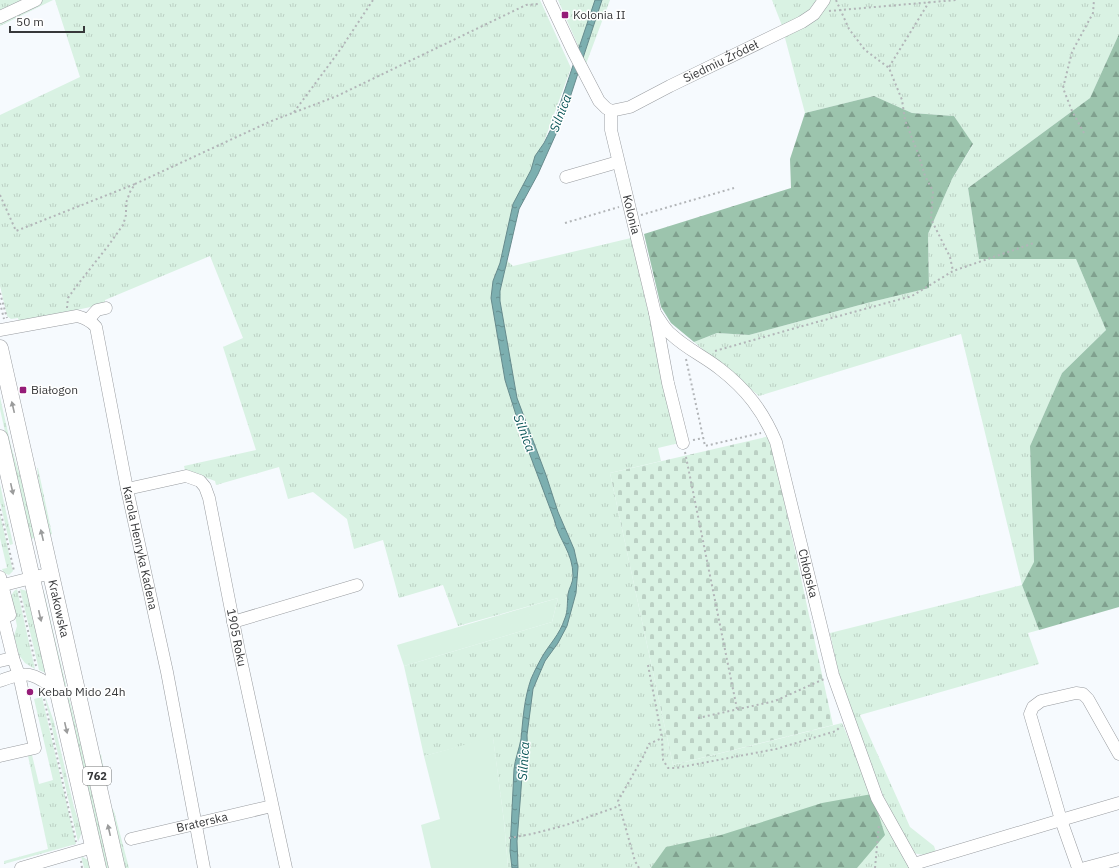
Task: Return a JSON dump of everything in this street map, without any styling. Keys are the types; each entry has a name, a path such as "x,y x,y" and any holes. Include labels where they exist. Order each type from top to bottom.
{"main road":[{"name":"Krakowska","path":"0,348 117,868"},
{"name":"Krakowska","path":"0,438 24,579 57,690 98,868"}],"street":[{"path":"0,17 36,0"},
{"name":"Siedmiu Źródeł","path":"611,111 630,107 802,22 814,14 824,0"},
{"path":"546,1 599,101 611,111"},
{"name":"Kolonia","path":"611,111 611,130 655,313 668,383 683,442"},
{"path":"566,177 618,162"},
{"path":"2,326 19,327 77,316 88,320 97,310 106,308"},
{"name":"Chłopska","path":"655,313 670,334 682,344 719,368 738,384 758,408 771,431 776,442 833,675 877,798 915,866"},
{"name":"Karola Henryka Kadena","path":"88,320 96,327 127,489 167,672 204,868"},
{"name":"1905 Roku","path":"127,489 181,472 186,476 200,481 205,486 209,498 233,622 286,868"},
{"path":"2,626 11,622 1,583 51,573"},
{"path":"233,622 357,585"},
{"path":"0,605 2,626 19,675 35,748 0,756"},
{"path":"0,661 13,658"},
{"path":"0,681 19,675 33,675 57,690"},
{"path":"1078,868 1030,714 1033,707 1041,701 1076,693 1083,694 1088,699 1119,754"},
{"path":"915,866 1119,803"},
{"name":"Braterska","path":"131,838 272,806"},
{"path":"21,868 93,847"},
{"path":"1085,868 1119,859"}],"path":[{"path":"293,113 340,50 373,0"},
{"path":"836,0 849,29 865,50 889,68 902,100 905,120 925,176 933,191 931,219 950,257 953,271"},
{"path":"814,14 840,10 956,0"},
{"path":"1084,133 1072,111 1063,88 1072,52 1092,13 1094,0"},
{"path":"0,195 16,231 135,184 269,122 337,96 526,5 546,1"},
{"path":"889,68 929,2"},
{"path":"67,317 68,298 123,225 126,215 126,204 130,192 135,184"},
{"path":"631,218 734,188"},
{"path":"565,223 628,204"},
{"path":"700,356 912,296 953,271 1034,243"},
{"path":"0,293 6,318 17,320 19,327"},
{"path":"0,303 2,326"},
{"path":"682,344 705,446 771,431"},
{"path":"683,442 737,709"},
{"path":"0,509 24,579 39,678 77,843"},
{"path":"648,666 662,738 663,760 668,768 676,768 776,749 836,731 849,718"},
{"path":"698,718 775,701 833,675"},
{"path":"639,868 635,861 618,801 649,744 662,738"},
{"path":"875,868 881,805"},
{"path":"510,838 566,825 619,806"}],"green space":[{"path":"0,0 53,0 0,26"},
{"path":"55,0 540,0 571,68 534,169 513,204 504,258 513,266 631,238 679,443 658,448 661,461 610,473 673,765 842,723 872,794 912,868 508,868 504,821 493,738 424,756 404,666 552,622 558,598 458,626 443,585 399,598 383,540 354,549 347,519 313,492 288,499 279,467 216,485 215,481 185,470 184,466 256,450 223,347 243,338 210,256 105,300 105,304 19,322 18,318 11,319 7,316 0,286 0,115 80,77"},
{"path":"558,0 610,0 586,64"},
{"path":"772,0 1119,0 1119,34 1090,98 968,188 979,259 1076,259 1106,330 1062,373 1030,446 1034,563 1022,585 961,334 759,396 694,342 717,333 749,335 929,288 928,234 952,179 973,145 954,116 912,113 874,96 805,113 781,23"},
{"path":"1119,34 1119,607 1039,630 1022,585 1034,562 1030,446 1062,373 1106,330 1076,259 979,259 968,188 1090,98"},
{"path":"874,96 912,113 954,116 973,144 952,179 928,234 929,288 749,335 717,333 694,342 671,323 661,307 644,234 791,188 790,159 805,113"},
{"path":"0,397 11,446 28,502 36,538 29,539 0,409"},
{"path":"770,436 833,725 673,765 610,473"},
{"path":"37,468 52,534 48,535 41,504"},
{"path":"0,484 13,544 10,545 0,502"},
{"path":"0,514 13,571 9,575 4,573 2,569 7,568 0,538"},
{"path":"1022,585 1039,630 1028,633 1039,664 860,715 910,827 934,846 936,852 924,855 912,852 883,795 843,694 830,633"},
{"path":"17,589 35,669 25,663 19,655 14,636 17,626 11,596"},
{"path":"20,589 27,591 46,673 39,670"},
{"path":"43,590 44,592 111,868 104,868"},
{"path":"558,598 552,622 404,666 397,645"},
{"path":"44,693 54,722 74,807 82,832 78,842"},
{"path":"42,697 76,844 4,864 4,861 48,849 28,756 32,755 39,784 53,780 34,699"},
{"path":"493,737 504,821 508,868 431,868 421,825 440,819 424,756"},
{"path":"101,754 110,806 114,811 129,868 123,868 98,757"},
{"path":"872,794 885,835 857,868 651,868 666,847 721,835 822,803"},
{"path":"81,856 88,860 91,868 84,868"}],"water":[{"name":"Silnica","path":"595,0 602,0 564,116 538,174 519,209 500,291 500,301 517,398 546,475 558,512 574,549 578,567 576,593 567,626 558,643 545,661 533,689 527,735 528,761 522,776 517,841 518,868 512,868 510,851 514,769 521,739 527,694 531,679 538,665 563,624 567,612 568,594 573,576 571,560 556,527 521,431 505,380 491,298 493,281 500,263 513,204 531,170 535,156 544,143 553,125"}],"place":[{"name":"Kolonia II","path":"565,15"},
{"name":"Białogon","path":"23,390"},
{"name":"Kebab Mido 24h","path":"30,692"}]}
